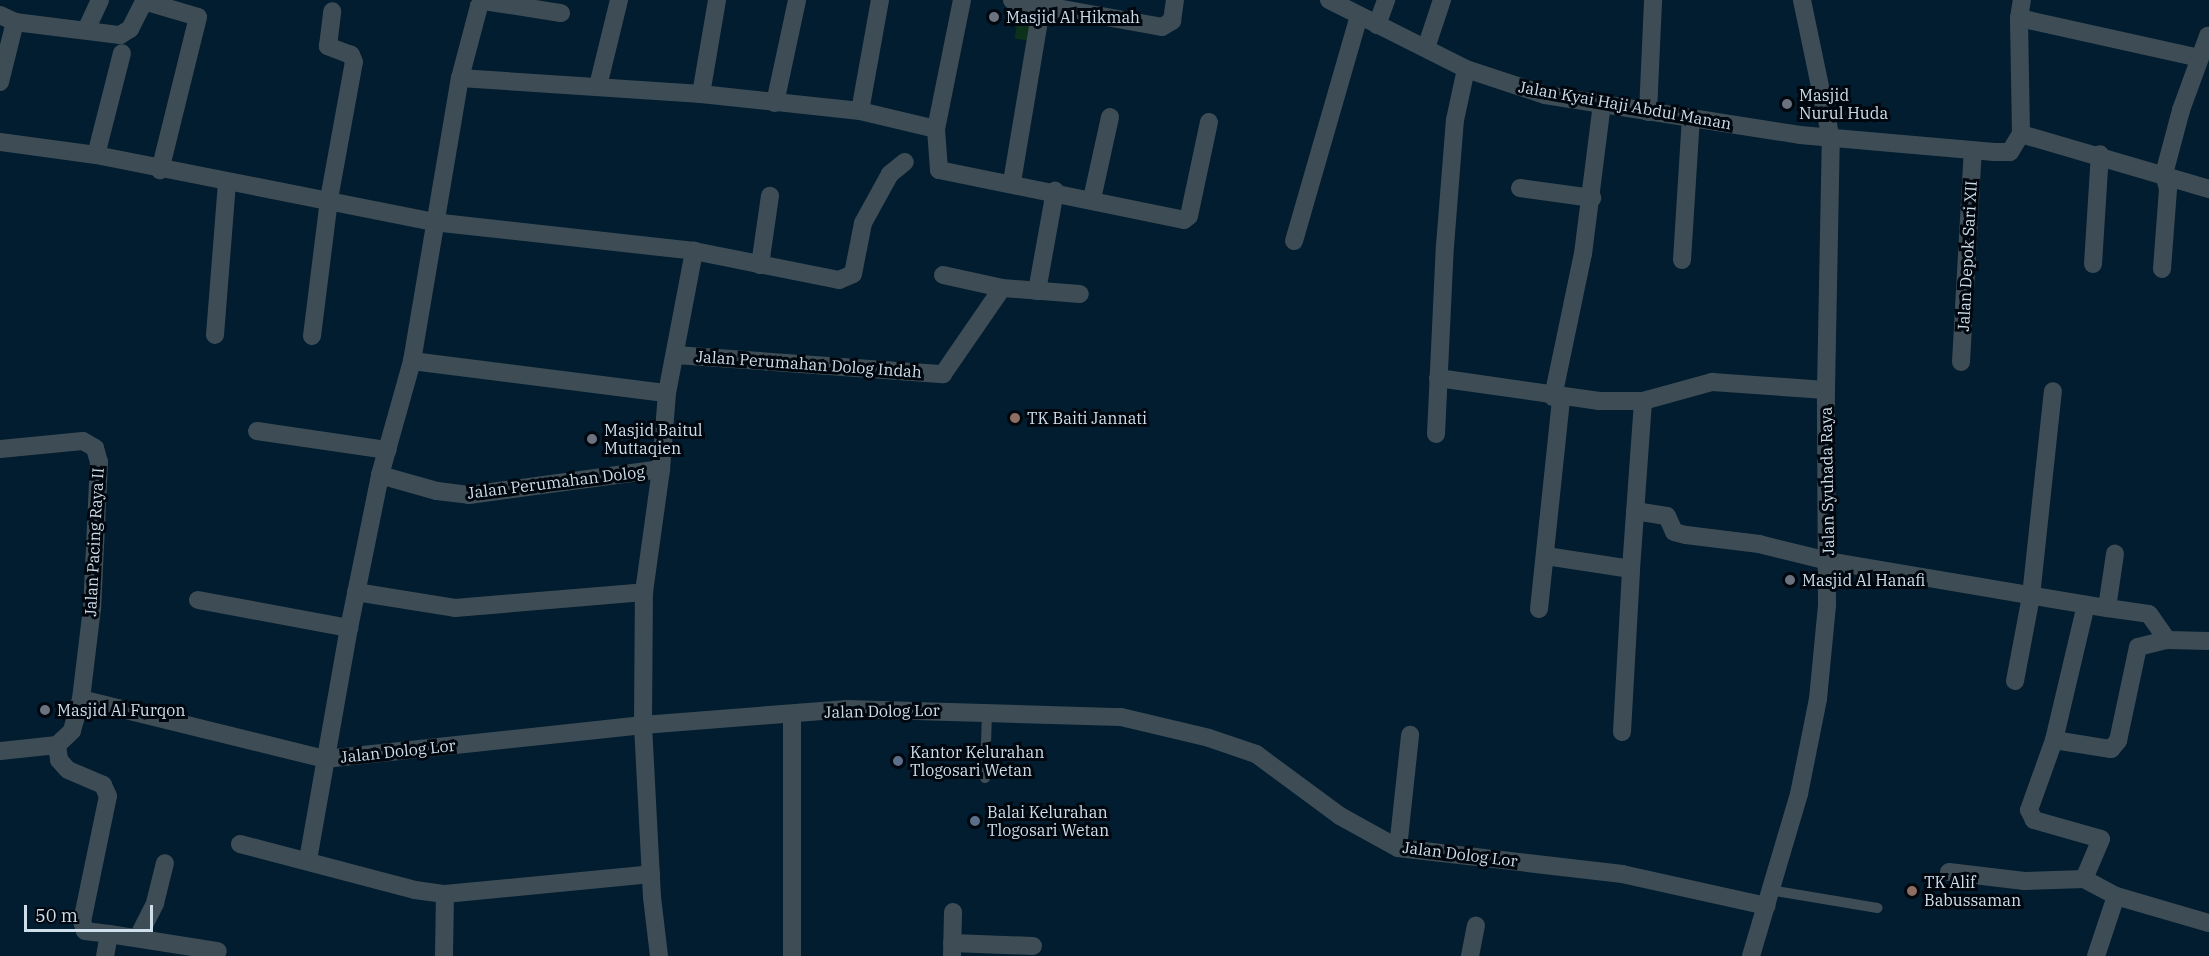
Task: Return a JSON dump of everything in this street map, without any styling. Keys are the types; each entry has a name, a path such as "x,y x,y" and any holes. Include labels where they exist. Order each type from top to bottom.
{"street":[{"path":"86,30 100,0"},
{"path":"598,86 619,0"},
{"path":"701,94 717,0"},
{"path":"775,103 797,0"},
{"path":"860,111 880,0"},
{"path":"962,0 936,129 936,168 1188,218 1209,122"},
{"path":"1012,0 1041,8 1136,25 1168,25 1175,0"},
{"name":"Jalan Kyai Haji Abdul Manan","path":"1329,0 1466,69 1545,95 1831,139 2010,152 2021,134"},
{"path":"1377,25 1386,0"},
{"path":"1426,48 1442,0"},
{"path":"1648,112 1653,0"},
{"name":"Jalan Syuhada Raya","path":"1751,956 1799,794 1818,699 1828,561 1826,390 1831,139 1802,0"},
{"path":"0,82 8,19 126,34 144,1 199,19 160,170"},
{"path":"308,860 348,628 380,475 412,362 460,78 481,3 561,13"},
{"path":"1012,182 1041,8"},
{"path":"2200,58 2020,9 2021,134 2100,154 2209,189"},
{"path":"312,336 329,199 354,62 351,55 328,46 332,11"},
{"path":"1294,241 1359,16"},
{"path":"2162,269 2168,189 2164,174 2208,36"},
{"path":"96,155 122,53"},
{"path":"1436,434 1455,120 1466,69"},
{"path":"460,78 701,94 860,111 936,129"},
{"path":"1539,609 1546,556 1557,398 1592,198 1602,103"},
{"path":"1092,198 1110,117"},
{"path":"1682,260 1691,118"},
{"path":"0,142 96,155 160,170 329,199 434,222 694,250 839,280 850,278 863,223 890,174 905,162"},
{"name":"Jalan Depok Sari XII","path":"1961,362 1973,150"},
{"path":"2093,264 2100,154"},
{"path":"215,335 227,181"},
{"path":"1520,188 1592,198"},
{"path":"1036,291 1055,191"},
{"path":"760,265 770,196"},
{"path":"659,956 651,874 644,725 644,592 662,469 667,393 694,250"},
{"path":"943,275 1002,288 1080,294"},
{"name":"Jalan Perumahan Dolog Indah","path":"676,355 943,374 1002,288"},
{"path":"412,362 667,393"},
{"path":"1438,378 1557,398 1643,401 1712,382 1826,390"},
{"path":"2015,681 2031,596 2053,391"},
{"path":"1622,732 1643,401"},
{"path":"257,431 387,450"},
{"name":"Jalan Pacing Raya II","path":"0,449 67,440 83,441 95,448 99,462 92,608 81,699"},
{"name":"Jalan Perumahan Dolog","path":"380,475 437,491 469,495 662,469"},
{"path":"1635,511 1667,516 1674,532 1686,535 1759,544 1828,561 1930,576 2086,606 2149,614 2167,640"},
{"path":"2107,608 2115,554"},
{"path":"1546,556 1631,568"},
{"path":"356,592 455,608 644,592"},
{"path":"198,600 348,628"},
{"path":"2084,879 2101,839 2031,818 2031,800 2054,740 2086,606"},
{"path":"2054,740 2111,749 2116,745 2137,650 2144,645 2167,640 2209,640"},
{"path":"0,751 57,746 72,731 81,699"},
{"name":"Jalan Dolog Lor","path":"81,699 325,759 644,725 847,709 987,711 1121,717 1209,738 1256,754 1340,816 1398,848 1622,874 1768,898"},
{"path":"792,714 792,956"},
{"path":"1398,848 1410,735"},
{"path":"57,746 59,760 68,770 107,790 82,921 85,931 218,951"},
{"path":"240,844 308,860 415,890 445,894 651,874"},
{"path":"138,938 155,903 165,862"},
{"path":"1948,872 2024,880 2084,879 2116,896 2209,923"},
{"path":"444,956 445,894"},
{"path":"2096,956 2116,896"},
{"path":"953,912 952,950 1033,946"},
{"path":"1470,956 1476,926"},
{"path":"105,956 109,934"}],"lane":[{"path":"985,778 987,711"},
{"path":"1768,898 1878,908"}],"green space":[{"path":"1020,5 1044,9 1038,42 1015,39"}],"place":[{"name":"Masjid Al Hikmah","path":"994,17"},
{"name":"Masjid Nurul Huda","path":"1787,104"},
{"name":"TK Baiti Jannati","path":"1015,418"},
{"name":"Masjid Baitul Muttaqien","path":"592,439"},
{"name":"Masjid Al Hanafi","path":"1790,580"},
{"name":"Masjid Al Furqon","path":"45,710"},
{"name":"Kantor Kelurahan Tlogosari Wetan","path":"898,761"},
{"name":"Balai Kelurahan Tlogosari Wetan","path":"975,821"},
{"name":"TK Alif Babussaman","path":"1912,891"}]}
